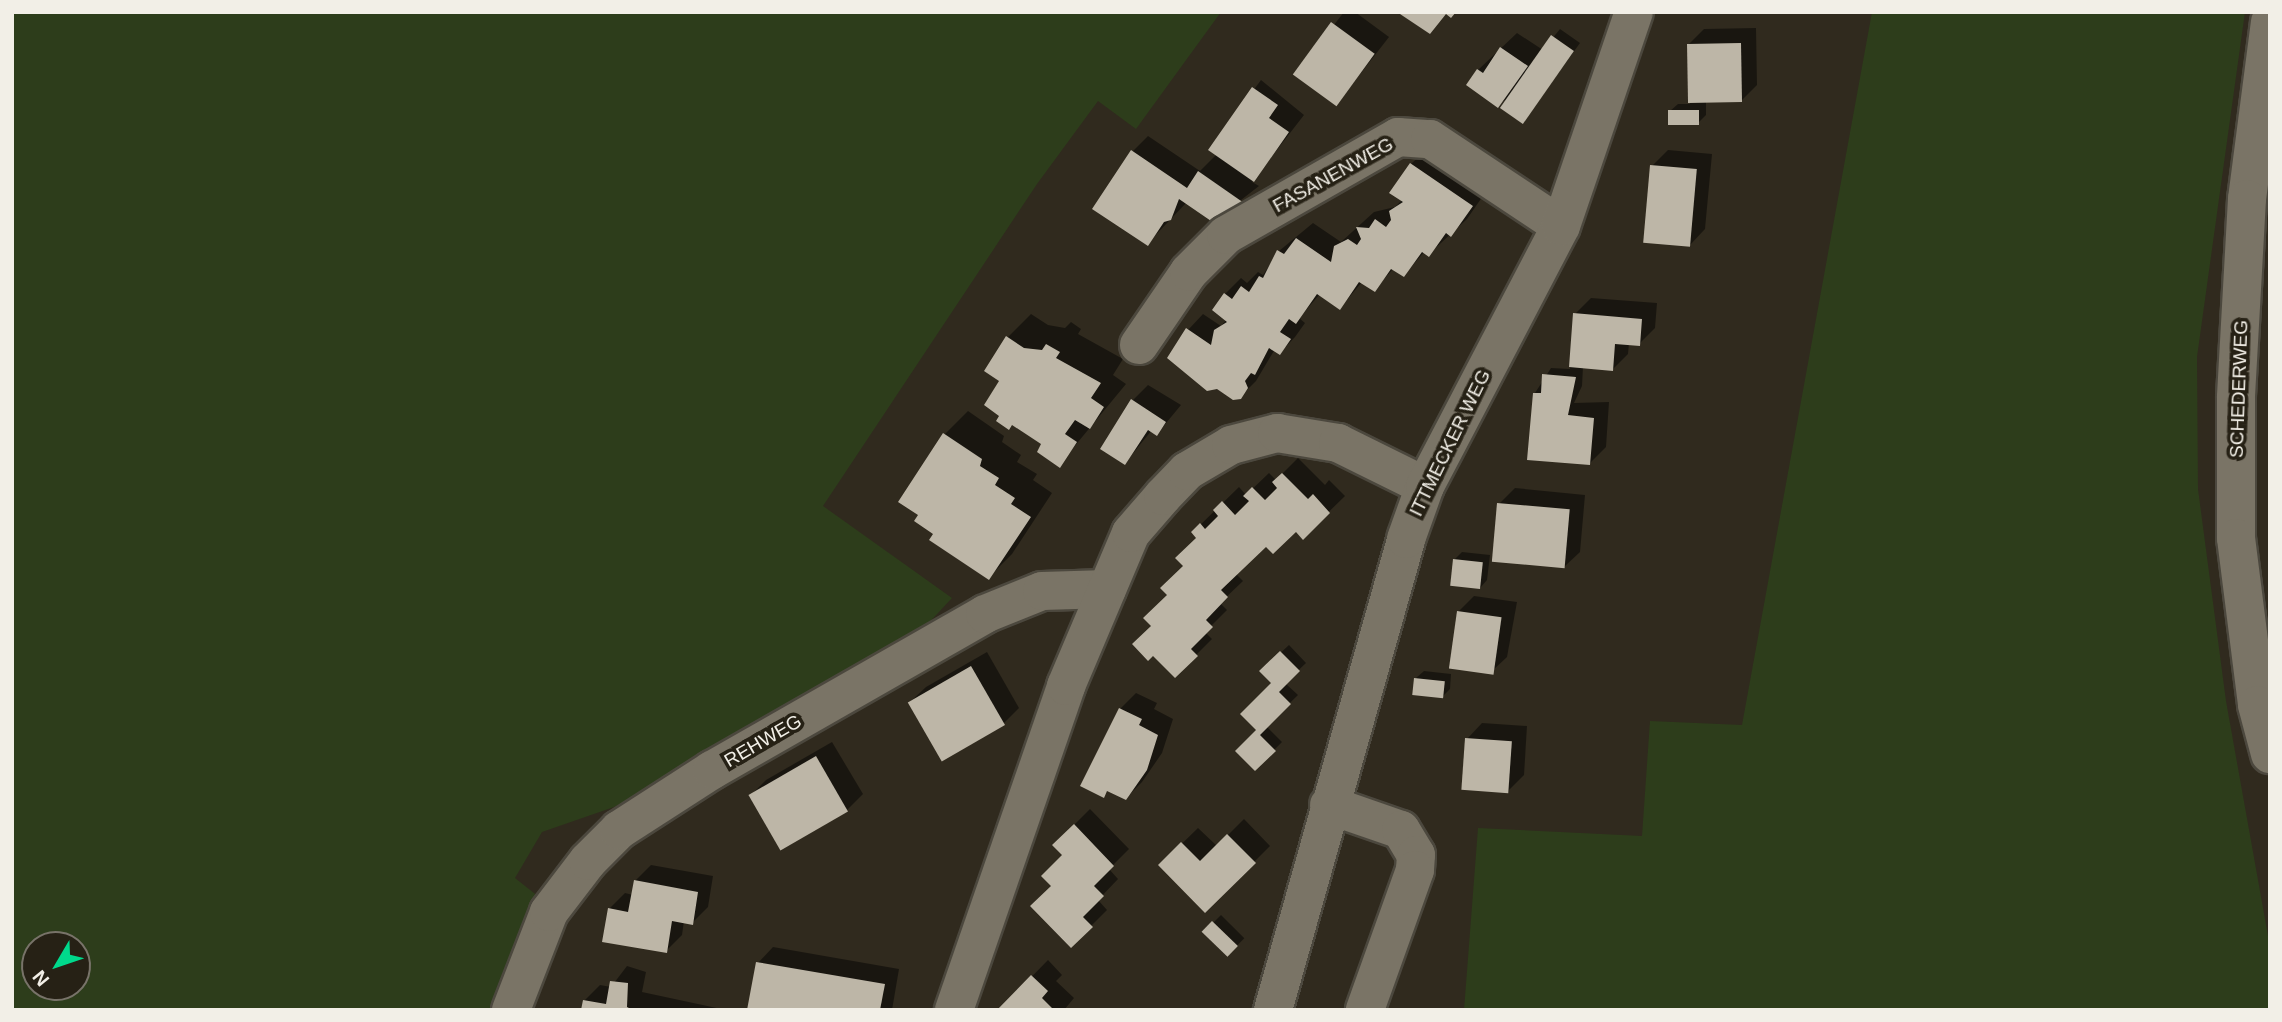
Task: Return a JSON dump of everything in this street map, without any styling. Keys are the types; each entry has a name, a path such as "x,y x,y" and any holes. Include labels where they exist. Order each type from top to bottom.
{"street":[{"name":"ITTMECKER WEG","path":"1273,1010 1329,805 1425,486 1561,226 1634,12"},
{"name":"SCHEDERWEG","path":"2270,22 2247,199 2236,398 2236,538 2256,584 2257,705 2270,754"},
{"name":"FASANENWEG","path":"1139,345 1189,272 1218,241 1398,137 1430,139 1561,226"},
{"path":"954,1010 1040,757 1107,589 1132,533 1171,487 1209,457 1256,436 1296,433 1338,443 1425,486"},
{"name":"REHWEG","path":"511,1010 549,912 588,861 619,830 712,770 985,614 1042,591 1107,589"},
{"path":"1329,805 1401,830 1416,855 1415,870 1365,1010"}],"green space":[{"path":"12,12 1221,12 1136,129 1098,101 1037,184 823,506 952,598 882,673 614,807 542,832 515,878 539,897 493,1010 12,1010"},
{"path":"1872,12 2245,12 2197,357 2198,489 2226,701 2270,947 2270,1010 1464,1010 1478,828 1642,836 1650,721 1742,725"}],"building":[{"path":"1397,12 1456,12 1451,18 1446,14 1430,34"},
{"path":"1331,22 1375,54 1336,106 1293,75"},
{"path":"1551,35 1574,51 1523,124 1500,108"},
{"path":"1741,43 1742,102 1688,103 1687,44"},
{"path":"1500,47 1528,66 1498,108 1466,85 1477,69 1483,73"},
{"path":"1252,87 1278,105 1269,118 1289,132 1254,182 1208,150"},
{"path":"1668,110 1699,110 1699,125 1668,125"},
{"path":"1131,150 1187,188 1198,171 1244,203 1214,223 1179,199 1171,220 1164,222 1148,246 1092,209"},
{"path":"1410,163 1473,206 1451,237 1446,233 1429,257 1422,252 1404,277 1391,269 1375,292 1359,282 1340,310 1317,294 1296,324 1289,319 1280,332 1291,339 1280,355 1269,348 1255,375 1251,373 1245,381 1248,388 1241,399 1233,400 1217,389 1207,391 1167,358 1186,328 1211,345 1214,330 1227,322 1212,310 1224,293 1232,299 1241,286 1249,292 1259,276 1263,278 1277,250 1284,254 1296,238 1331,262 1334,246 1348,239 1357,245 1361,239 1356,227 1369,228 1375,219 1386,227 1391,220 1389,211 1403,202 1389,193"},
{"path":"1650,165 1697,169 1690,247 1643,243"},
{"path":"1573,313 1642,319 1640,346 1615,344 1613,371 1569,367"},
{"path":"1006,336 1024,348 1042,350 1046,344 1060,352 1056,358 1101,383 1091,398 1104,407 1090,429 1075,420 1065,434 1077,442 1060,468 1037,452 1041,444 1012,425 1009,430 996,421 999,416 984,405 999,381 984,371"},
{"path":"1542,374 1576,377 1568,415 1594,418 1590,465 1527,460 1533,393 1541,393"},
{"path":"1131,399 1166,422 1157,436 1148,430 1125,465 1100,449"},
{"path":"943,433 982,459 980,466 999,478 995,485 1015,498 1011,504 1031,517 989,580 929,540 933,534 914,521 918,515 898,502"},
{"path":"1282,473 1308,499 1313,494 1330,513 1303,540 1296,532 1273,554 1266,547 1221,590 1228,597 1206,620 1213,627 1191,649 1198,656 1175,678 1153,656 1148,661 1132,644 1151,626 1143,618 1167,595 1160,588 1183,566 1175,558 1196,538 1191,532 1200,523 1205,529 1218,516 1213,510 1222,501 1235,515 1249,501 1243,496 1252,487 1265,500 1277,488 1272,482"},
{"path":"1497,503 1570,509 1565,568 1492,562"},
{"path":"1453,559 1483,562 1480,589 1450,586"},
{"path":"1457,611 1502,617 1493,675 1449,668"},
{"path":"1280,651 1300,671 1279,692 1291,704 1260,735 1276,751 1255,771 1235,751 1256,730 1240,714 1271,683 1259,671"},
{"path":"971,666 1005,725 942,761 908,702"},
{"path":"1414,678 1445,681 1443,698 1412,695"},
{"path":"1119,708 1142,719 1139,725 1158,735 1147,770 1126,800 1107,791 1104,798 1080,786"},
{"path":"1465,738 1512,741 1508,793 1461,790"},
{"path":"816,756 848,811 780,850 748,795"},
{"path":"1074,824 1114,866 1094,886 1104,896 1083,917 1093,927 1071,948 1030,906 1051,886 1041,876 1062,855 1052,845"},
{"path":"1227,834 1256,863 1205,913 1158,865 1181,842 1200,861"},
{"path":"634,880 698,892 693,925 672,921 667,953 602,942 608,908 628,912"},
{"path":"1212,921 1238,946 1227,957 1202,932"},
{"path":"756,962 885,984 880,1010 747,1010"},
{"path":"1031,975 1048,991 1042,998 1054,1010 997,1010"},
{"path":"610,981 628,983 627,1007 633,1010 581,1010 583,1000 606,1004"}]}
